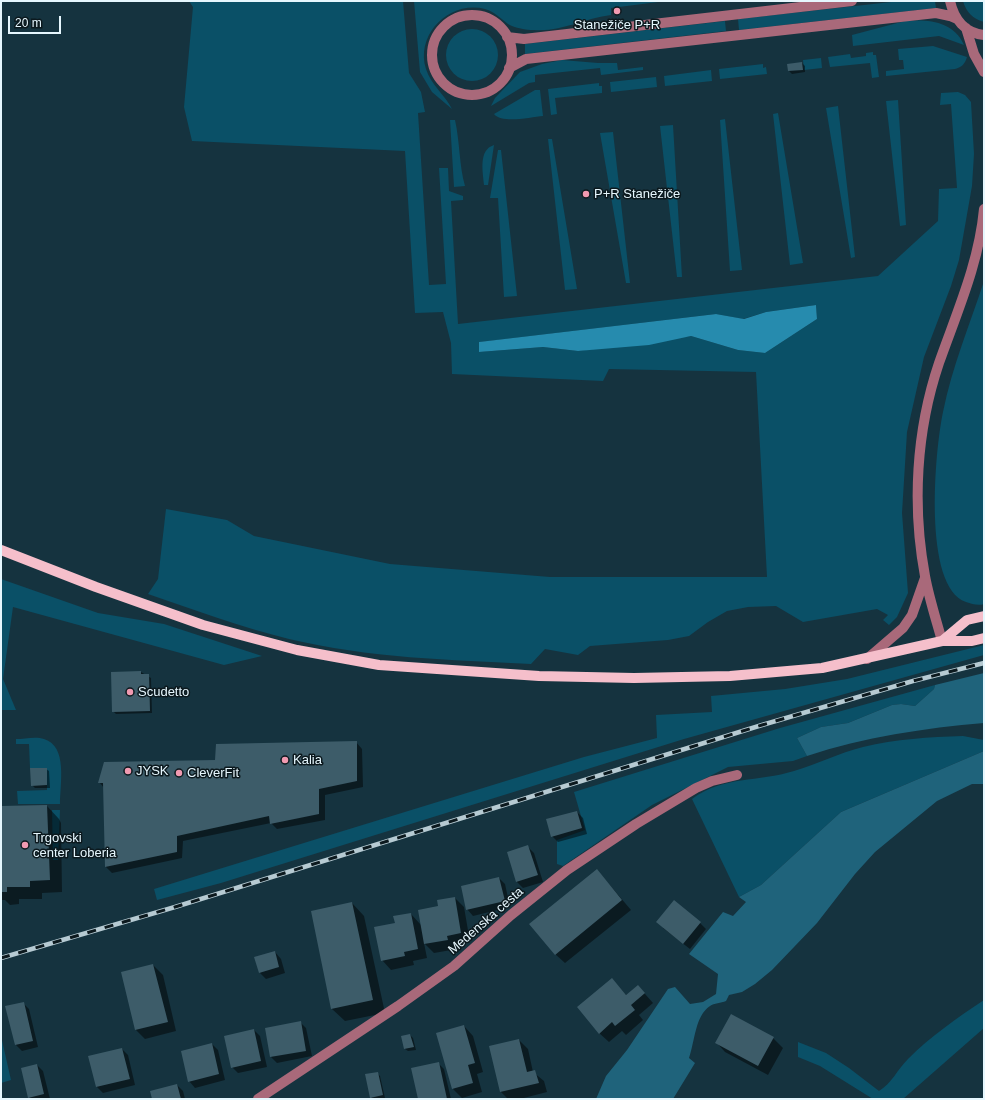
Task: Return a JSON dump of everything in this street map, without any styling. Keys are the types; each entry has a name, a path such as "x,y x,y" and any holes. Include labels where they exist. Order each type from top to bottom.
{"main road":[{"path":"2,550 96,587 203,626 297,650 379,665 515,674 634,678 738,676 822,668 942,641 972,641 984,638"},
{"path":"942,641 967,620 984,616"}],"street":[{"path":"507,37 524,39 852,1"},
{"path":"950,1 957,19 966,28 984,35"},
{"path":"509,68 526,59 929,14 943,14 957,19"},
{"path":"474,16 487,19 499,26 507,37 511,51 509,68 501,82 495,88 481,94 464,94 453,91 443,83 436,72 432,59 433,46 439,33 448,23 461,17 474,16"},
{"path":"966,28 974,54 984,72"},
{"path":"942,641 925,578 919,529 918,484 924,420 939,363 962,302 974,261 984,209"},
{"path":"867,659 903,628 912,615 925,578"},
{"name":"Medenska cesta","path":"258,1099 398,1006 454,966 511,915 580,862 636,824 696,788 712,781 738,775"}],"shaded area":[{"path":"189,1 403,1 409,73 421,92 425,112 418,113 429,285 446,284 439,168 448,168 449,191 463,196 463,200 451,201 458,324 878,276 938,221 939,189 957,188 951,104 940,105 941,93 958,92 965,95 971,102 974,154 972,186 959,260 951,286 924,357 907,432 902,513 908,593 897,617 889,625 883,620 888,615 877,609 803,622 776,606 748,607 727,611 708,622 689,636 668,640 590,646 578,655 545,649 531,664 410,657 319,645 289,639 253,629 148,594 158,579 166,509 227,520 254,536 390,564 550,577 767,577 756,372 609,369 603,381 452,374 451,343 443,312 415,313 405,151 192,141 184,107 193,7","holes":["816,305 817,319 765,353 738,350 691,336 578,351 543,347 479,352 480,342 716,314 743,319 766,312"]},
{"path":"414,1 666,1 611,8 611,15 564,27 544,30 528,30 514,27 495,13 485,9 472,8 459,10 448,15 438,22 431,32 426,44 424,56 428,75 452,109 432,92 420,72"},
{"path":"900,1 935,1 936,8 739,30 738,19"},
{"path":"963,1 984,1 984,22 976,19 970,14"},
{"path":"725,21 726,31 525,54 525,44"},
{"path":"905,21 931,21 947,26 960,37 964,45 939,36 853,46 852,35"},
{"path":"467,29 477,29 487,33 494,40 498,50 498,60 494,70 487,77 477,81 467,81 457,77 450,70 446,60 446,50 450,40 457,33"},
{"path":"933,46 967,57 963,65 955,69 886,76 886,71 904,69 903,60 899,60 898,49"},
{"path":"873,52 873,55 876,55 879,77 872,78 870,63 830,67 828,57 850,54 851,58 866,56 866,53"},
{"path":"821,58 822,68 804,70 803,60"},
{"path":"562,60 617,63 618,70 643,67 643,70 601,75 600,68 535,75 535,82 529,83 491,106 495,98 520,72 542,64"},
{"path":"763,64 763,68 766,67 767,74 720,79 719,69"},
{"path":"711,70 712,81 665,86 664,76"},
{"path":"656,77 657,87 611,92 610,82"},
{"path":"599,83 599,86 602,86 602,93 555,98 557,114 551,115 548,89"},
{"path":"535,90 540,90 543,116 503,119 494,114"},
{"path":"898,100 906,225 900,226 886,101"},
{"path":"838,106 855,257 851,258 826,108"},
{"path":"778,113 803,263 790,265 773,114"},
{"path":"725,119 742,270 730,271 720,120"},
{"path":"450,120 455,120 465,186 454,187"},
{"path":"673,125 682,277 677,277 660,126"},
{"path":"613,132 630,283 626,283 600,133"},
{"path":"548,139 552,139 577,289 565,290"},
{"path":"494,145 488,185 484,185 484,156 489,148"},
{"path":"498,150 501,150 517,296 504,297 498,198 490,198"},
{"path":"984,281 984,604 977,605 966,602 952,591 943,571 937,545 935,484 940,430 947,395 956,362"},
{"path":"816,305 817,319 765,353 738,350 691,336 649,345 578,351 543,347 479,352 479,342 716,314 744,319 766,312"},
{"path":"1,579 98,613 164,624 262,656 224,665 13,607 3,679 16,710 1,710"},
{"path":"984,645 984,655 684,739 221,883 157,900 154,889 584,757 657,738 656,715 712,712 711,696 785,689 847,679"},
{"path":"984,673 984,723 895,734 829,749 807,756 797,738 821,727 848,723 892,705 901,704 915,706 934,689 935,685"},
{"path":"935,685 934,689 915,706 901,704 892,705 848,723 821,727 797,738 807,756 793,761 728,767 652,805 563,866 557,864 557,840 585,830 574,792 780,728"},
{"path":"963,736 984,740 984,751 841,812 761,885 739,897 692,799 716,786 794,771 863,747 913,739"},
{"path":"41,738 52,743 57,749 61,767 60,804 18,804 17,791 47,790 47,768 30,768 29,744 16,744 16,739"},
{"path":"984,751 984,784 972,784 937,801 875,852 855,874 817,923 772,970 755,984 742,992 729,995 726,1001 712,1005 705,1010 698,1022 689,1058 695,1063 673,1099 596,1099 606,1076 627,1050 668,989 675,987 690,1004 703,1002 716,994 718,974 689,954 723,912 733,916 746,902 739,897 761,885 841,812"},
{"path":"52,810 60,810 58,860 53,860"},
{"path":"984,1000 984,1028 903,1099 873,1099 820,1066 798,1057 798,1042 826,1053 849,1068 879,1091 884,1088 908,1059 935,1035"},
{"path":"1,1036 11,1080 1,1083"}],"building":[{"path":"802,62 803,70 788,71 787,64"},
{"name":"Scudetto","path":"141,671 141,674 149,674 150,711 112,712 111,672"},
{"path":"357,741 357,781 319,789 319,814 270,824 269,816 177,836 177,852 105,867 103,783 98,783 104,762 215,760 216,744"},
{"path":"30,768 47,768 47,785 31,786"},
{"name":"Trgovski center Loberia","path":"47,805 50,880 30,881 30,887 7,887 7,892 1,892 1,806"},
{"path":"577,811 582,828 551,837 546,819"},
{"path":"528,845 538,875 516,882 507,852"},
{"path":"597,869 622,900 555,955 529,924"},
{"path":"499,877 505,901 466,910 461,886"},
{"path":"455,897 461,933 447,936 448,940 424,944 418,910 438,906 437,900"},
{"path":"674,900 701,922 683,944 656,922"},
{"path":"352,902 373,1000 331,1009 311,911"},
{"path":"411,913 418,949 404,952 405,956 381,961 374,927 395,923 393,916"},
{"path":"275,951 279,967 259,973 254,957"},
{"path":"153,964 168,1022 135,1030 121,972"},
{"path":"612,978 626,995 638,985 645,993 631,1005 635,1010 615,1026 612,1022 599,1034 577,1007"},
{"path":"24,1002 33,1041 15,1045 5,1006"},
{"path":"731,1014 774,1037 758,1066 715,1043"},
{"path":"301,1021 306,1051 270,1057 265,1028"},
{"path":"464,1025 475,1063 468,1065 473,1083 452,1089 436,1033"},
{"path":"254,1029 261,1061 231,1068 224,1036"},
{"path":"410,1034 414,1047 404,1049 401,1036"},
{"path":"519,1039 527,1072 535,1070 539,1083 500,1092 489,1046"},
{"path":"212,1043 219,1074 188,1082 181,1051"},
{"path":"122,1048 130,1079 96,1087 88,1056"},
{"path":"439,1062 447,1099 418,1099 411,1068"},
{"path":"37,1064 44,1094 28,1098 21,1068"},
{"path":"378,1072 383,1095 370,1098 365,1074"},
{"path":"177,1084 181,1099 152,1099 150,1091"}],"railway":[{"path":"1,958 175,907 762,725 913,681 984,663"}],"place":[{"name":"Stanežiče P+R","path":"617,11"},
{"name":"P+R Stanežiče","path":"586,194"},
{"name":"Scudetto","path":"130,692"},
{"name":"Kalia","path":"285,760"},
{"name":"JYSK","path":"128,771"},
{"name":"CleverFit","path":"179,773"},
{"name":"Trgovski center Loberia","path":"25,845"}]}
